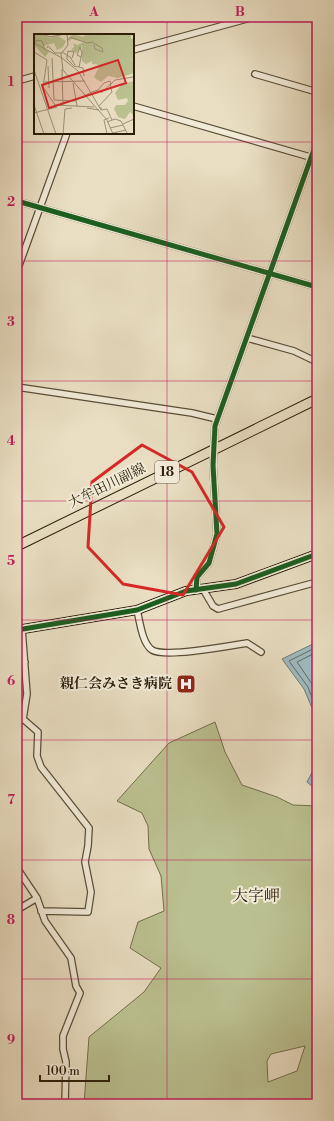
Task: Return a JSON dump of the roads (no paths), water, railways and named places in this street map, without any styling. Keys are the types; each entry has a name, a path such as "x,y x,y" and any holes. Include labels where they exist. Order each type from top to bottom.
{"main road":[{"name":"大牟田川副線","path":"17,546 317,399"}],"street":[{"path":"134,50 254,17"},
{"path":"255,74 317,92"},
{"path":"17,81 34,76"},
{"path":"134,106 314,158"},
{"path":"17,271 67,134"},
{"path":"317,141 314,158 269,273 217,419 213,450 218,534 209,564 198,577 200,589 218,609 317,582"},
{"path":"17,201 317,288"},
{"path":"247,338 294,351 317,362"},
{"path":"17,387 192,413 217,419"},
{"path":"41,911 88,912 91,892 85,862 89,828 41,767 37,756 38,732 20,721 27,694 25,662 19,628 137,610 174,595 200,589 236,584 317,554"},
{"path":"137,610 145,642 152,650 165,653 180,652 247,643 260,652"},
{"path":"17,666 25,662"},
{"path":"17,868 37,898 45,921 71,958 76,986 80,993 63,1036 63,1049 66,1062 65,1104"},
{"path":"17,910 37,898"}],"water":[{"path":"317,642 317,732 313,710 304,689 282,659"},
{"path":"317,763 317,788 313,787 307,782"}],"place":[{"name":"親仁会みさき病院","path":"186,684"}],"district":[{"name":"大字岬","path":"256,896"}]}
